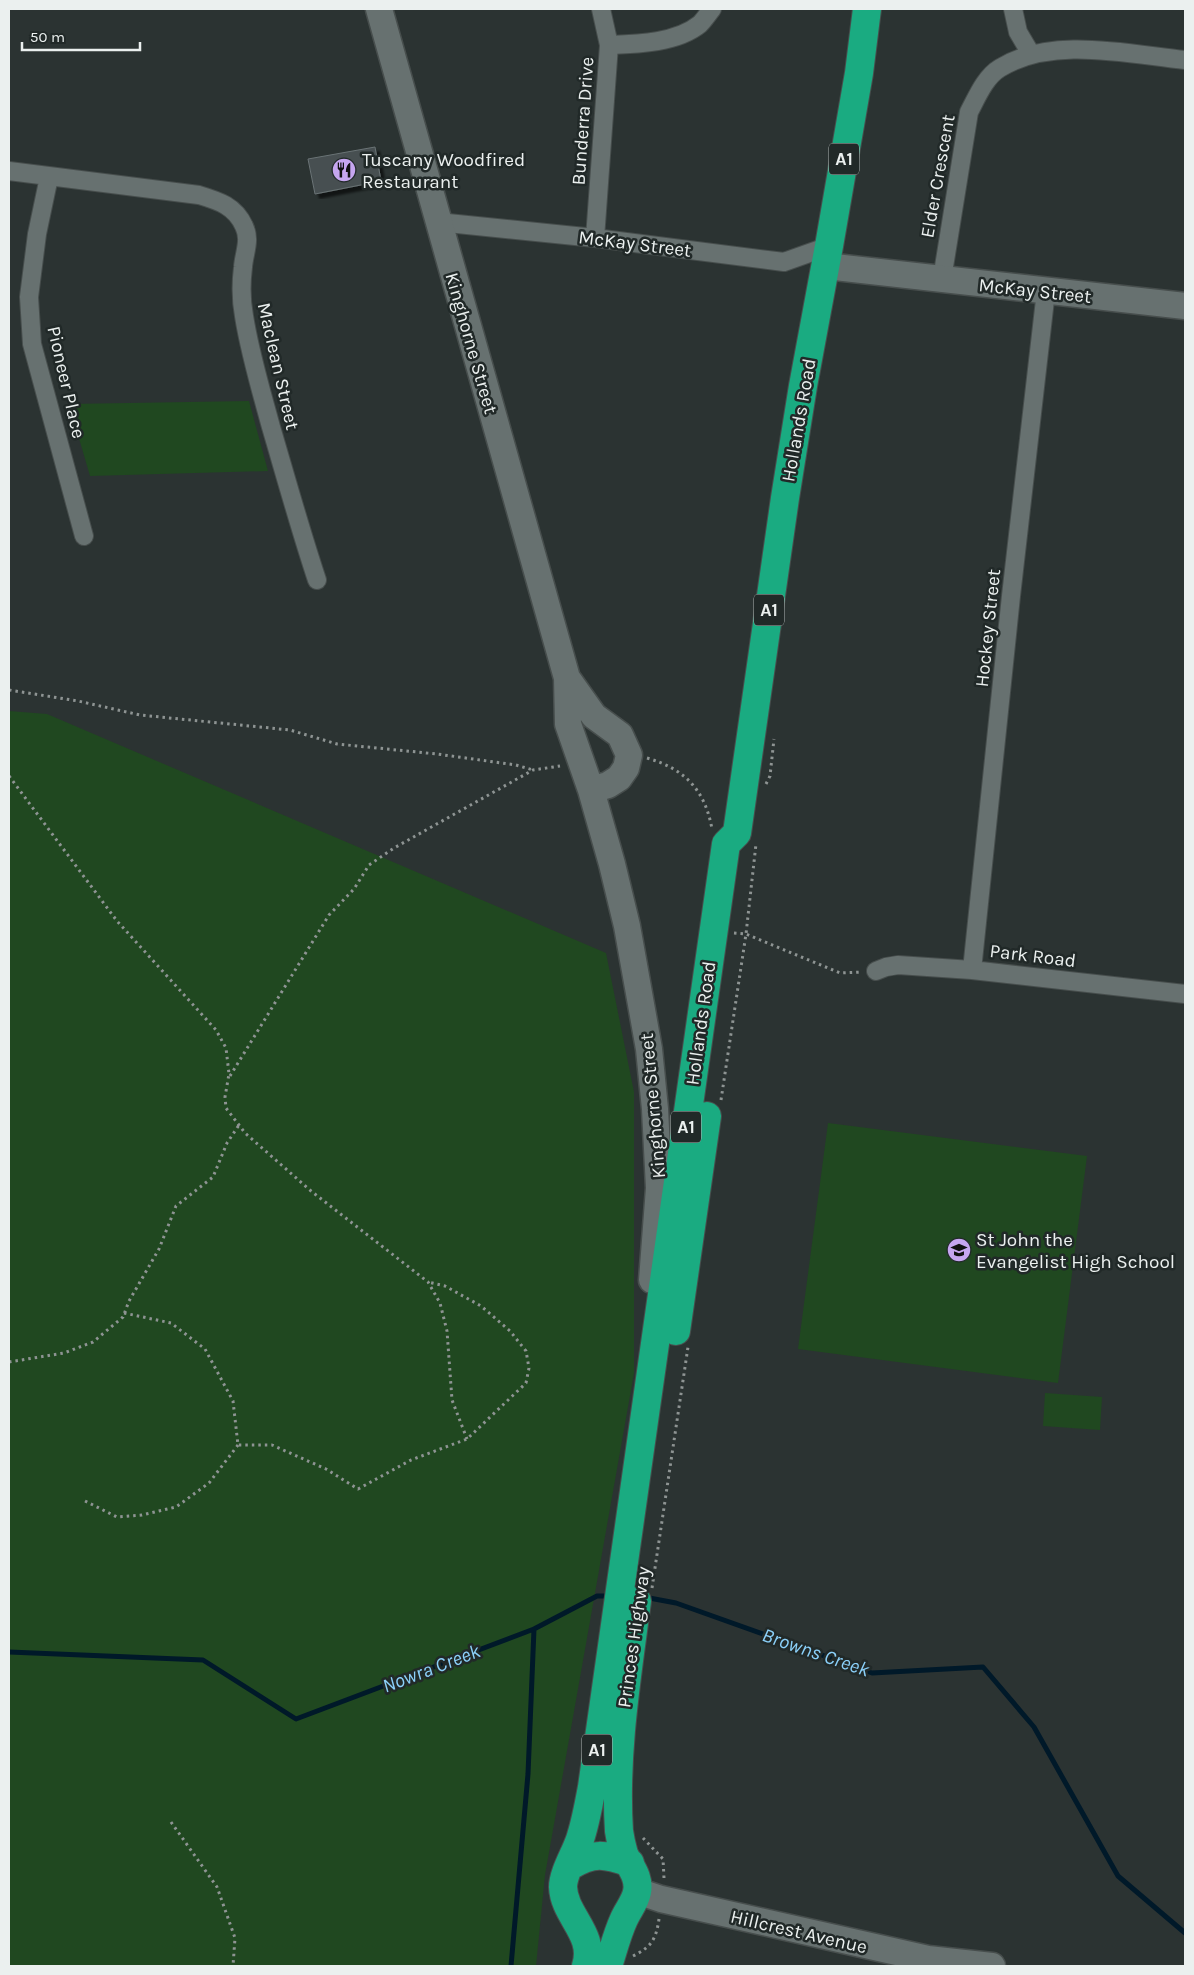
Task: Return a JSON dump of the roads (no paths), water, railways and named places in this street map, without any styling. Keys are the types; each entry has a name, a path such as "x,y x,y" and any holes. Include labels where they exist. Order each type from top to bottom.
{"highway":[{"name":"Hollands Road","path":"654,1418 726,844 725,836 803,386 828,256 859,73 867,9"},
{"name":"Princes Highway","path":"570,1866 587,1814 623,1632 654,1418"},
{"name":"Princes Highway","path":"623,1632 619,1746 620,1834 624,1853 630,1863"},
{"path":"570,1866 584,1858 599,1854 630,1863"},
{"name":"A1","path":"630,1863 649,1895"},
{"name":"A1","path":"570,1866 563,1884 565,1902 586,1940 586,1966"},
{"path":"617,1963 624,1918 630,1910 649,1895"},
{"path":"575,1917 603,1924 624,1918"}],"main road":[{"name":"Kinghorne Street","path":"379,9 567,678 568,724 591,790 627,926 649,1049 655,1109 659,1188 654,1260 635,1403 654,1418"},
{"name":"McKay Street","path":"828,256 942,279 1185,306"},
{"name":"Kinghorne Street","path":"567,678 594,716 620,735 629,755 626,768 619,778 608,785 591,790"},
{"name":"Hillcrest Avenue","path":"649,1895 928,1960 992,1966"}],"street":[{"name":"Bunderra Drive","path":"595,238 609,45 601,9"},
{"path":"609,45 644,43 673,37 699,24 712,9"},
{"path":"1013,9 1018,32 1031,54"},
{"name":"Elder Crescent","path":"942,279 963,137 969,112 982,88 999,69 1031,54 1048,51 1079,50 1185,60"},
{"name":"Maclean Street","path":"9,171 200,195 221,201 233,209 245,227 248,245 243,265 241,287 249,347 297,520 317,580"},
{"name":"Pioneer Place","path":"49,176 29,297 32,344 84,536"},
{"name":"McKay Street","path":"438,222 595,238 784,262 828,256"},
{"name":"Hockey Street","path":"972,970 1011,596 1046,291"},
{"name":"Park Road","path":"876,971 898,965 972,970 1185,994"}],"waterway":[{"name":"Browns Creek","path":"534,1629 597,1596 611,1596"},
{"name":"Browns Creek","path":"644,1597 676,1603 872,1673 983,1667 1034,1727 1118,1876 1185,1933"},
{"name":"Nowra Creek","path":"9,1652 203,1660 296,1719 534,1629 528,1774 511,1966"}],"place":[{"name":"Tuscany Woodfired Restaurant","path":"344,170"},
{"name":"St John the Evangelist High School","path":"959,1250"}]}
